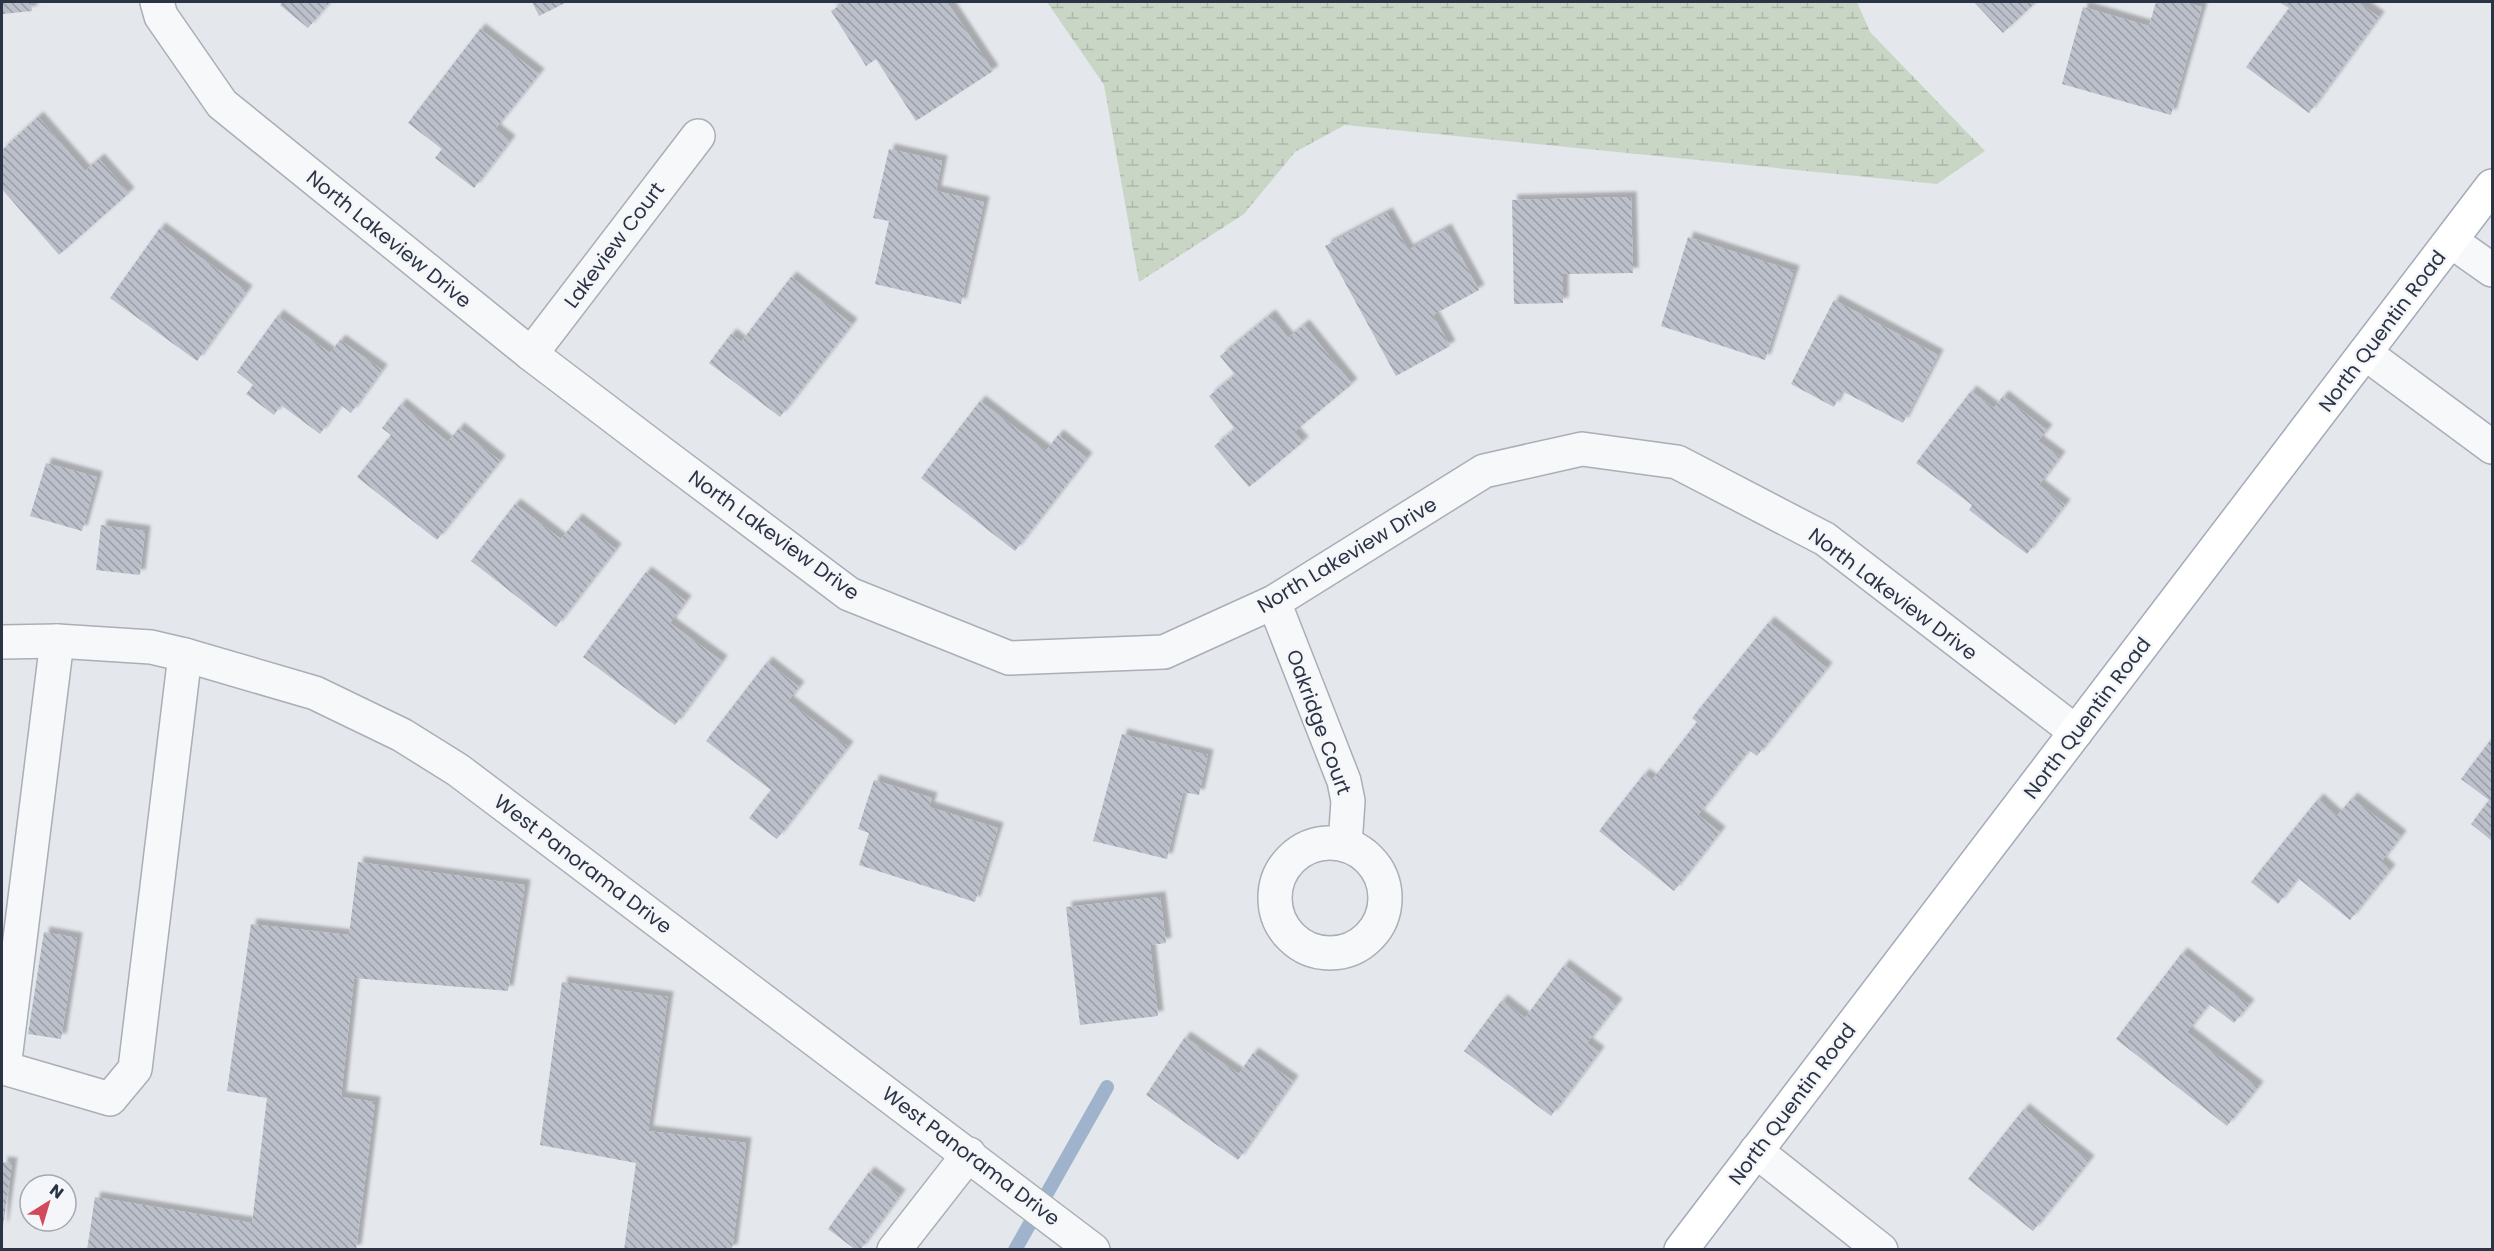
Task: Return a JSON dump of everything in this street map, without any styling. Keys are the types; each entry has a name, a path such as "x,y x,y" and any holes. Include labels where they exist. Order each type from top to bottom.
{"main road":[{"name":"North Quentin Road","path":"1681,1250 2493,186"}],"street":[{"name":"North Lakeview Drive","path":"157,2 161,16 222,104 531,354 849,594 1009,658 1164,652 1274,602 1484,471 1582,449 1677,462 1825,539 2076,732"},
{"name":"Lakeview Court","path":"531,354 698,136"},
{"path":"2451,241 2493,270"},
{"path":"2365,353 2493,447"},
{"name":"Oakridge Court","path":"1274,602 1344,781 1348,801 1345,845"},
{"path":"57,641 4,1068 110,1099 135,1069 185,655"},
{"name":"West Panorama Drive","path":"2,642 57,641 151,647 315,693 402,735 458,770 969,1154 1076,1244"},
{"path":"1756,1151 1881,1250"},
{"path":"894,1250 969,1154"}],"green space":[{"path":"1047,2 1857,2 1870,32 1985,151 1937,184 1345,125 1295,152 1244,214 1139,282 1104,85"}],"building":[{"path":"2,2 31,2 32,11 2,14"},
{"path":"283,2 330,2 308,28 280,5"},
{"path":"532,2 567,2 539,16"},
{"path":"845,2 947,2 993,71 916,121 876,59 866,66 831,11"},
{"path":"1974,2 2036,2 2003,33"},
{"path":"2156,2 2182,2 2202,7 2171,115 2062,84 2083,7 2149,26"},
{"path":"2279,2 2358,2 2379,17 2309,113 2246,67 2289,8"},
{"path":"480,29 539,74 495,129 510,141 474,188 435,158 442,149 408,123"},
{"path":"38,117 85,171 99,159 129,193 59,255 2,189 2,150"},
{"path":"889,149 942,161 936,191 984,202 961,304 875,284 889,221 873,218"},
{"path":"1631,197 1633,273 1563,274 1563,303 1514,304 1512,200"},
{"path":"1387,213 1408,250 1446,229 1479,290 1433,315 1450,346 1396,376 1325,246"},
{"path":"160,228 247,291 197,361 110,298"},
{"path":"1688,237 1794,271 1765,360 1661,326"},
{"path":"791,277 852,324 780,417 709,363 731,334 741,342"},
{"path":"1834,300 1938,355 1903,423 1842,391 1834,407 1791,384"},
{"path":"278,315 330,353 340,340 382,370 351,413 341,405 320,434 281,405 274,415 246,394 253,385 237,372"},
{"path":"1270,315 1288,338 1304,325 1352,384 1294,432 1303,442 1249,487 1214,446 1235,429 1209,396 1235,375 1220,356"},
{"path":"1971,391 1994,408 2003,396 2047,430 2038,441 2060,457 2039,485 2065,505 2027,554 1969,510 1972,505 1916,463"},
{"path":"980,401 1046,451 1058,435 1087,458 1015,551 921,478"},
{"path":"401,404 448,442 459,428 500,461 437,540 357,477 391,435 382,428"},
{"path":"46,463 97,477 82,531 30,516"},
{"path":"515,504 561,539 577,519 616,549 556,627 471,561"},
{"path":"101,525 145,531 140,575 96,570"},
{"path":"646,572 686,601 670,623 722,661 675,725 583,657"},
{"path":"1769,622 1827,668 1757,756 1749,750 1698,815 1720,832 1674,891 1599,831 1644,774 1652,780 1697,722 1692,718"},
{"path":"767,662 799,687 788,701 848,747 777,839 749,818 771,790 706,741"},
{"path":"1122,734 1208,755 1199,795 1183,792 1167,859 1093,841"},
{"path":"2492,738 2492,841 2471,824 2489,800 2461,779"},
{"path":"874,780 932,798 929,807 998,828 975,902 859,865 869,833 858,829"},
{"path":"2352,798 2401,836 2381,862 2390,870 2350,920 2298,878 2278,904 2251,882 2318,799 2337,816"},
{"path":"358,862 525,885 508,991 354,978 341,1097 375,1102 356,1250 87,1250 95,1197 252,1223 267,1098 227,1091 251,924 349,935"},
{"path":"1160,897 1166,943 1150,945 1158,1016 1080,1025 1066,907"},
{"path":"44,932 77,938 61,1039 28,1034"},
{"path":"2182,953 2249,1005 2234,1023 2209,1004 2187,1032 2258,1087 2227,1126 2116,1039"},
{"path":"1564,965 1617,1004 1587,1043 1599,1052 1551,1116 1464,1051 1502,1000 1525,1018"},
{"path":"562,982 668,997 648,1131 746,1143 732,1250 624,1250 636,1163 540,1145"},
{"path":"1185,1037 1239,1074 1253,1053 1293,1081 1238,1160 1146,1095"},
{"path":"2024,1109 2089,1161 2033,1231 1968,1179"},
{"path":"2,1162 12,1163 3,1227 2,1227"},
{"path":"869,1172 900,1195 860,1250 856,1250 828,1229"}],"waterway":[{"path":"1015,1250 1107,1087"}]}
